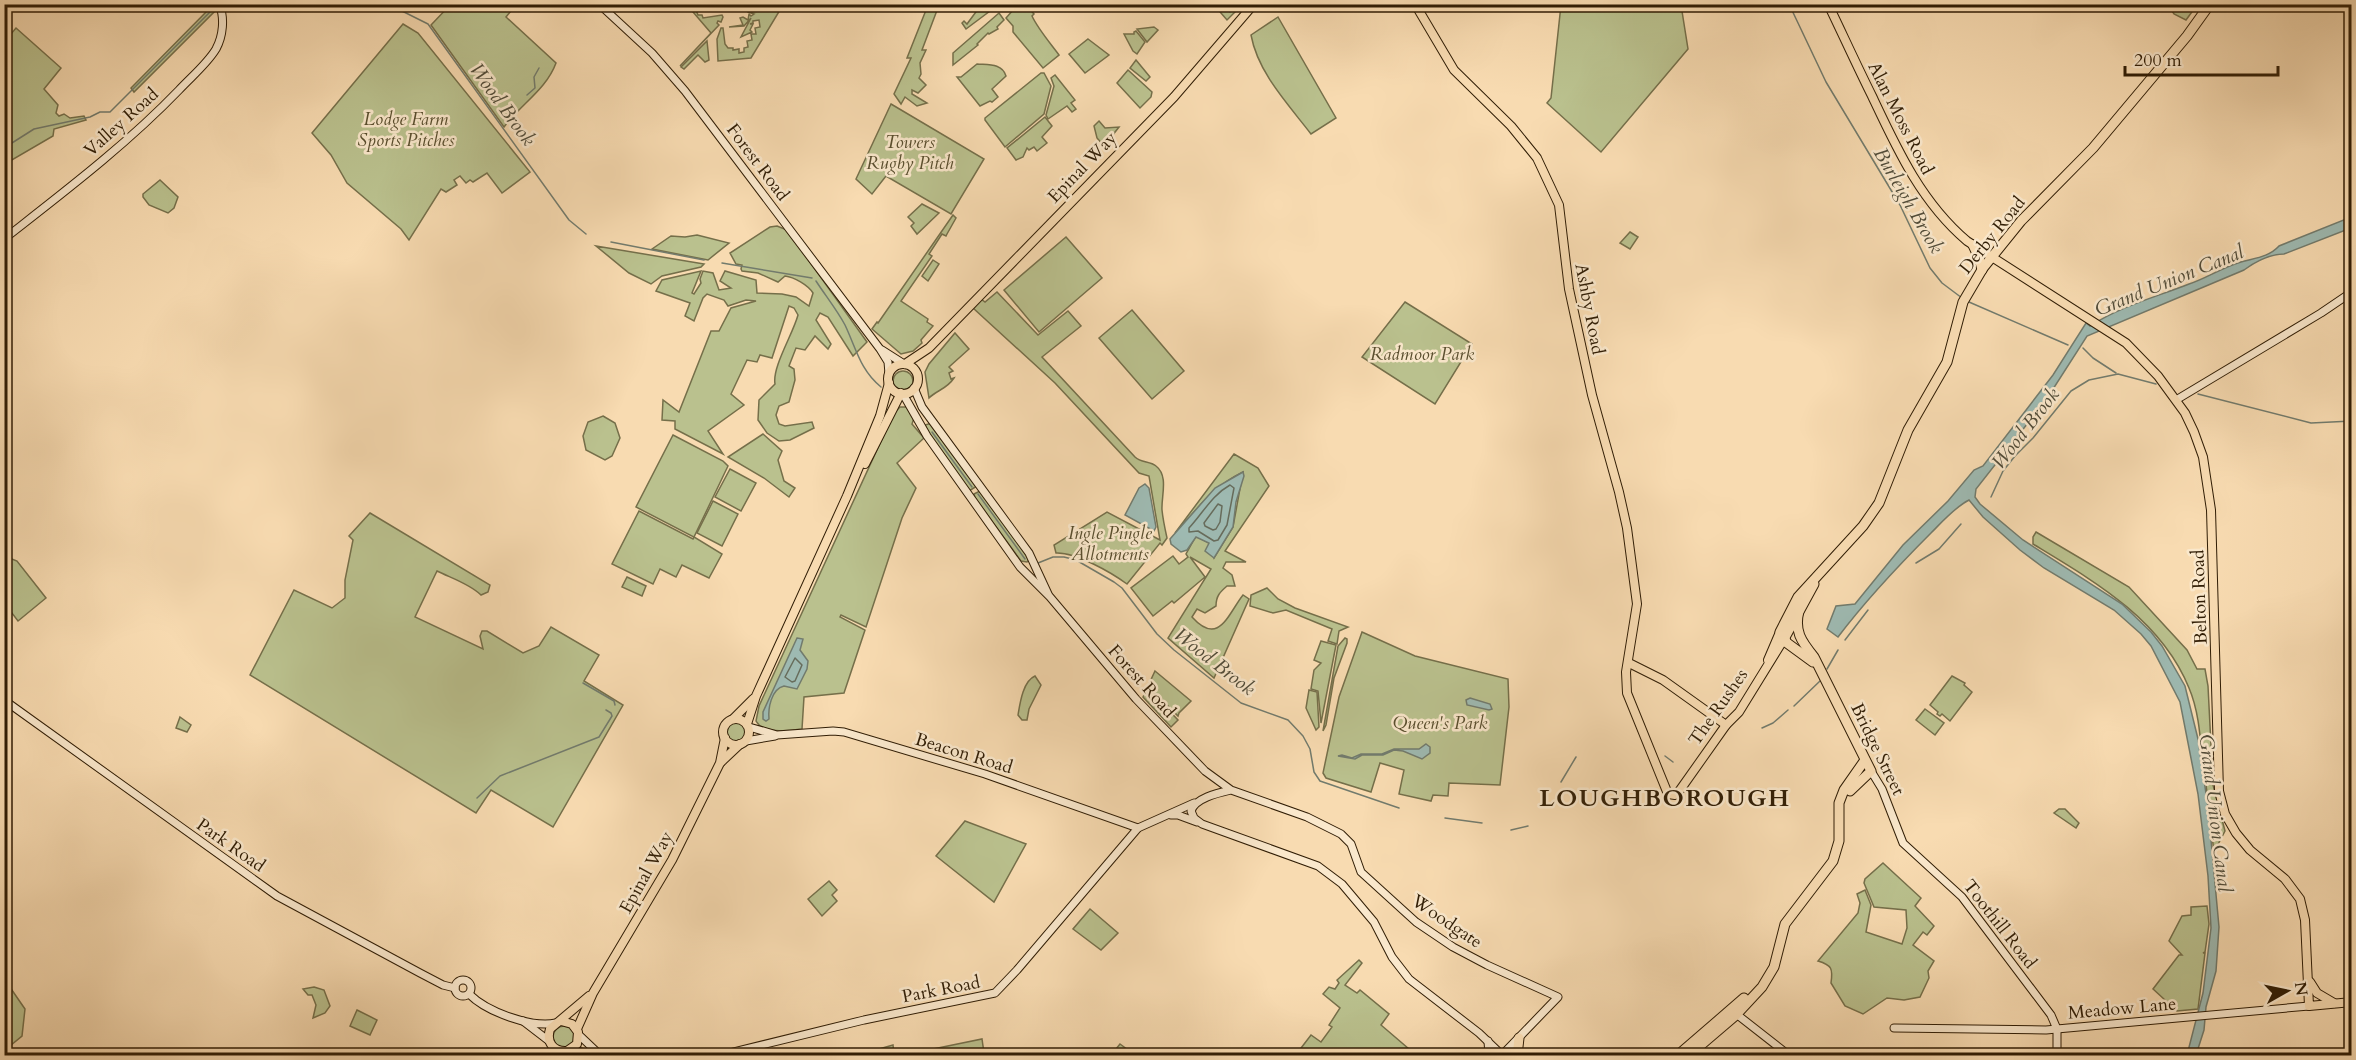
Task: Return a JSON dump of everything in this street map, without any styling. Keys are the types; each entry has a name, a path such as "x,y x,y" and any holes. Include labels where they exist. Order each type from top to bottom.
{"highway":[{"name":"Derby Road","path":"1815,579 1840,548 1863,526 1879,503 1908,430 1947,362 1964,300 1991,256 2021,221 2093,148 2187,36 2210,4"},
{"path":"1973,244 1982,270"},
{"path":"1784,635 1813,589 1815,579"},
{"name":"The Rushes","path":"1784,635 1798,597 1815,579"},
{"path":"1798,646 1799,611"},
{"name":"Bridge Street","path":"1784,635 1818,665 1871,771"},
{"path":"1689,1056 1764,980 1776,960 1782,931 1833,861 1839,841 1839,803 1844,790 1865,760"},
{"path":"1839,812 1854,786 1871,771"},
{"path":"1677,1056 1734,1012"},
{"path":"1517,1056 1519,1038"}],"main road":[{"name":"Epinal Way","path":"905,364 928,348 1174,96 1254,4"},
{"name":"Ashby Road","path":"1415,4 1454,70 1511,126 1537,158 1559,205 1569,289 1590,386 1627,528 1637,604 1626,672 1627,693 1664,788 1670,795"},
{"name":"Alan Moss Road","path":"1828,4 1907,167 1930,202 1956,232 1991,256"},
{"name":"Belton Road","path":"1991,256 2126,343 2153,369 2176,400 2187,416 2199,444 2211,502 2216,642 2214,686 2216,761 2221,803 2236,833 2250,850 2285,879 2300,898 2305,920 2309,1006"},
{"name":"Epinal Way","path":"916,372 928,348"},
{"path":"756,696 724,727 725,738 730,743 743,743 749,736 748,725 756,696 847,496 880,416 889,378 895,366 905,364 916,372 917,383 914,388 902,393 847,496"},
{"path":"889,378 893,390 902,393"},
{"name":"The Rushes","path":"1670,795 1677,793 1738,712 1767,664 1777,653 1784,635"},
{"name":"The Rushes","path":"1767,664 1768,657 1784,635"},
{"path":"1777,653 1781,649 1798,646"},
{"path":"1629,663 1663,680 1726,725"},
{"path":"733,719 740,719 748,725"},
{"name":"Epinal Way","path":"578,1032 593,993 672,860 720,763 725,738"},
{"name":"Epinal Way","path":"720,763 743,743"},
{"path":"2309,981 2317,993 2334,1004"},
{"name":"Epinal Way","path":"559,1022 593,993"},
{"name":"Meadow Lane","path":"2309,1006 2352,1002"},
{"path":"550,1043 558,1050 567,1052 577,1044 578,1032 569,1022 559,1022 550,1029 550,1043 550,1056"}],"street":[{"name":"Forest Road","path":"599,4 652,53 685,91 880,349 888,362 889,378"},
{"name":"Valley Road","path":"4,239 136,132 210,58 221,34 220,6"},
{"path":"2176,400 2352,292"},
{"name":"Forest Road","path":"880,349 905,364"},
{"name":"Forest Road","path":"914,388 922,407 1032,560 1050,597"},
{"name":"Forest Road","path":"902,393 927,436 1020,567 1050,597 1136,699 1216,781 1231,790 1306,817 1347,838"},
{"path":"968,495 980,487"},
{"path":"1020,567 1032,560"},
{"name":"Park Road","path":"4,700 277,896 443,985 455,988 459,995 469,994"},
{"name":"Beacon Road","path":"748,725 777,735"},
{"name":"Beacon Road","path":"743,743 777,735 844,732 985,774 1138,828"},
{"name":"Bridge Street","path":"1871,771 1882,789 1898,833 1906,847"},
{"path":"1214,794 1217,787 1216,781"},
{"name":"Park Road","path":"717,1056 873,1017 995,993 1138,828 1214,794 1231,790"},
{"path":"1202,824 1194,818 1191,811 1194,804 1206,799"},
{"path":"1168,814 1178,815 1318,866 1346,889 1374,922 1392,957 1409,979 1488,1041 1502,1055 1519,1038"},
{"name":"Woodgate","path":"1347,838 1361,872 1416,922 1452,947 1558,997 1519,1038"},
{"name":"Toothill Road","path":"1906,847 1962,897 2051,1015 2058,1029"},
{"name":"Park Road","path":"455,988 460,981 467,982 471,988 469,994"},
{"name":"Park Road","path":"469,994 482,1005 523,1021 546,1025 559,1022"},
{"name":"Meadow Lane","path":"1894,1028 2058,1029 2309,1006"},
{"path":"1734,1012 1790,1056"},
{"name":"Park Road","path":"523,1021 550,1043"},
{"path":"2057,1056 2058,1029"},
{"path":"578,1032 600,1055"},
{"path":"1488,1041 1489,1056"},
{"path":"567,1052 600,1055"}],"green space":[{"path":"451,4 514,5 506,17 556,63 552,73 540,89 504,127 431,25"},
{"path":"207,5 215,5 217,9 134,92 131,88 208,10"},
{"path":"687,5 694,5 698,15 702,15 703,18 722,15 723,17 721,22 717,23 719,25 680,66 711,33"},
{"path":"769,5 783,5 751,58 718,61 717,39 721,28 723,28 725,44 728,48 739,49 739,53 744,52 744,48 748,47 747,41 752,40 751,34 756,34 755,28 760,27 759,20 750,24 753,24 750,30 752,32 741,37 751,18 744,26 729,27 743,25 740,18 748,20 749,14 751,16 754,14 748,12 751,7 752,12 769,10"},
{"path":"928,5 939,5 922,50 926,50 920,63 919,78 926,85 918,93 912,90 912,94 927,103 917,106 905,97 901,104 894,94 911,58 907,58"},
{"path":"981,5 998,5 966,29 962,23 964,21 967,24"},
{"path":"1011,5 1026,5 1059,55 1043,68 1013,32 1013,26 1006,18 1014,9"},
{"path":"1214,5 1242,5 1227,20"},
{"path":"1561,5 1681,5 1688,49 1601,152 1547,103 1551,98"},
{"path":"2168,5 2197,5 2186,20 2174,14"},
{"path":"999,13 1004,20 997,27 998,29 988,33 978,45 953,65 953,53"},
{"path":"1278,17 1336,118 1311,134 1267,75 1251,35"},
{"name":"Lodge Farm Sports Pitches","path":"403,24 418,33 530,172 502,193 487,173 473,182 470,180 466,183 460,176 454,180 457,185 446,192 441,189 409,240 401,229 347,183 331,155 312,133"},
{"path":"1154,27 1158,30 1147,42 1137,29"},
{"path":"16,28 61,68 44,89 58,105 56,113 59,116 64,114 70,118 84,116 86,120 54,129 53,136 5,164 5,41"},
{"path":"1136,31 1145,42 1137,54 1124,34 1134,34"},
{"path":"1088,39 1109,55 1085,73 1069,54"},
{"path":"707,41 709,60 705,62 698,55 684,69 681,67"},
{"path":"1136,60 1150,77 1146,81 1130,68"},
{"path":"977,64 998,67 1006,76 992,89 998,97 980,106 957,77 961,77"},
{"path":"1128,70 1152,92 1151,97 1140,108 1117,83"},
{"path":"1041,73 1044,73 1051,86 1044,114 1005,147 985,118"},
{"path":"1055,75 1075,100 1071,103 1076,109 1072,112 1067,106 1048,119 1046,115 1054,86 1051,78"},
{"name":"Towers Rugby Pitch","path":"891,104 984,159 951,214 886,176 872,194 856,179"},
{"path":"1045,117 1052,126 1042,137 1047,143 1037,151 1034,147 1029,150 1027,148 1023,157 1016,160 1007,148"},
{"path":"1099,121 1105,128 1119,127 1104,146 1097,138 1094,126"},
{"path":"160,180 178,197 174,208 168,213 149,205 143,197 143,194"},
{"path":"922,204 939,213 917,234 911,226 914,223 908,217"},
{"path":"953,215 956,218 946,236 942,234 929,254 932,256 901,301 928,319 927,322 933,326 921,340 922,343 913,351 901,354 872,329"},
{"path":"777,226 787,230 867,342 853,356 828,317 820,313 816,320 831,344 828,349 815,336 805,350 796,348 789,366 794,369 795,380 789,402 779,406 776,415 779,424 785,426 812,422 814,428 790,440 779,441 767,433 758,420 759,400 775,384 780,360 798,315 794,308 789,306 772,358 760,355 757,362 747,360 731,394 744,405 708,431 723,454 675,429 675,421 662,420 663,400 679,412 711,331 719,331 731,308 756,301 746,300 728,306 724,300 707,294 703,298 694,321 685,316 690,303 656,291 662,280 701,271 692,293 694,294 701,283 703,271 713,273 719,290 731,288 720,281 725,271 756,280 757,293 796,297 809,306 813,293 804,284 785,276 778,282 758,273 742,271 742,265 736,264 730,253 770,227"},
{"path":"1630,232 1638,237 1630,249 1620,243"},
{"path":"697,235 729,243 708,260 652,249 671,236"},
{"path":"1066,237 1102,278 1039,332 1004,290"},
{"path":"596,246 704,264 701,267 662,276 651,284 629,273"},
{"path":"933,260 939,264 928,281 922,276"},
{"name":"Ingle Pingle Allotments","path":"997,292 1038,335 1068,311 1081,326 1042,357 1135,457 1151,463 1160,470 1164,487 1162,510 1167,538 1162,545 1160,543 1127,584 1083,559 1056,553 1054,545 1107,512 1160,540 1149,476 1139,473 1055,383 973,308 981,299 985,302"},
{"name":"Radmoor Park","path":"1405,302 1472,344 1435,404 1362,357"},
{"path":"1132,310 1184,371 1152,399 1099,338"},
{"path":"955,333 969,349 949,367 953,371 949,373 951,379 954,378 951,382 929,398 925,372"},
{"path":"903,371 910,374 913,381 910,388 903,391 896,388 893,381 896,374"},
{"path":"900,407 907,407 914,418 912,424 924,438 897,463 916,488 902,518 866,627 841,615 840,617 865,630 844,693 804,697 802,729 777,731 765,728 756,721 759,706 894,413"},
{"path":"603,416 615,423 620,438 612,456 605,460 586,450 583,436 588,422"},
{"path":"932,423 977,486 969,491 932,440 925,425"},
{"path":"763,434 782,451 778,460 784,481 795,488 789,497 764,478 728,457"},
{"path":"673,435 723,461 728,466 694,537 636,507"},
{"path":"1234,454 1258,468 1269,486 1225,551 1246,562 1226,562 1223,568 1232,575 1235,586 1227,586 1222,590 1216,606 1205,613 1197,609 1192,617 1209,629 1216,628 1227,618 1243,595 1249,599 1214,678 1168,638 1211,569 1190,557 1205,577 1174,603 1172,601 1153,616 1131,588 1173,556 1179,564 1188,557 1186,554 1196,536 1209,543 1214,558 1233,527 1243,472 1213,492 1175,533"},
{"path":"730,469 756,483 741,511 715,497"},
{"path":"980,491 1026,552 1029,560 1027,562 1021,561 975,498 974,494"},
{"path":"713,501 738,514 722,546 697,533"},
{"path":"639,511 693,539 694,537 722,554 709,578 682,565 676,577 660,569 653,584 612,564"},
{"path":"370,513 490,585 488,592 481,595 466,584 437,571 415,617 483,649 480,636 482,631 487,631 523,653 539,646 551,627 599,655 584,681 623,705 553,827 491,790 476,813 250,675 294,590 332,608 345,598 345,580 353,540 349,536"},
{"path":"2036,532 2129,587 2187,650 2197,669 2205,669 2208,686 2213,785 2225,831 2214,852 2197,713 2189,688 2177,664 2143,622 2123,604 2079,572 2033,544"},
{"path":"7,557 17,561 46,598 18,621 5,604 5,559"},
{"path":"627,577 646,586 642,596 622,587"},
{"path":"1267,588 1278,599 1295,608 1348,627 1339,631 1337,644 1328,641 1332,629 1286,610 1273,613 1250,606 1251,595"},
{"name":"Queen's Park","path":"1362,632 1415,656 1508,679 1509,707 1500,785 1449,783 1448,796 1433,795 1431,801 1399,794 1404,770 1380,763 1371,792 1326,778 1323,773 1339,697"},
{"path":"1345,638 1347,643 1334,678 1323,731 1338,646"},
{"path":"1321,641 1336,645 1321,723 1318,691 1311,689 1314,670 1321,663 1314,660"},
{"path":"1155,671 1191,701 1178,716 1148,686"},
{"path":"1035,676 1041,685 1029,709 1027,720 1022,720 1018,715 1023,693"},
{"path":"1952,676 1965,683 1964,685 1972,692 1950,721 1942,714 1940,716 1937,714 1938,712 1930,705"},
{"path":"1147,688 1178,720 1171,727 1143,697"},
{"path":"1309,690 1317,692 1319,727 1316,730 1306,708"},
{"path":"1925,709 1944,723 1935,735 1916,720"},
{"path":"180,717 191,725 187,732 176,728"},
{"path":"737,722 744,725 747,732 744,739 737,742 730,739 727,732 730,725"},
{"path":"2059,809 2065,809 2079,823 2076,828 2054,813"},
{"path":"965,821 1026,844 994,902 936,856"},
{"path":"1883,863 1921,898 1915,906 1934,926 1927,935 1923,932 1913,945 1934,961 1928,971 1929,978 1920,997 1904,1000 1887,998 1863,1014 1845,1006 1831,983 1831,968 1818,961 1858,913 1860,903 1857,894 1865,890 1871,905 1866,932 1902,944 1907,928 1906,910 1874,907 1864,883 1865,879"},
{"path":"829,881 837,890 832,895 837,901 822,916 808,899"},
{"path":"2207,906 2209,924 2203,953 2205,953 2198,1009 2177,1011 2153,989 2179,955 2182,955 2169,941 2182,916 2191,915 2191,907"},
{"path":"1090,909 1118,933 1101,950 1073,929"},
{"path":"1359,960 1362,963 1345,985 1357,993 1360,990 1389,1014 1381,1025 1416,1055 1301,1055 1298,1052 1311,1035 1321,1042 1332,1027 1329,1025 1340,1008 1323,994 1329,987 1335,989 1339,983 1337,980"},
{"path":"5,980 25,1009 22,1036 5,1050"},
{"path":"314,987 324,990 330,1006 325,1013 313,1018 316,1005 312,995 308,995 303,989"},
{"path":"357,1010 377,1020 370,1035 350,1026"},
{"path":"564,1026 572,1029 575,1037 572,1045 564,1048 556,1045 553,1037 556,1029"},
{"path":"982,1039 984,1053 981,1055 937,1055 933,1049"},
{"path":"1120,1044 1135,1055 1111,1055"},
{"path":"893,1045 894,1055 858,1055"}],"water":[{"path":"2351,217 2351,228 2284,254 2263,259 2244,270 2087,336 2046,400 1976,489 1975,497 1980,504 2023,540 2122,604 2162,646 2185,686 2198,739 2208,807 2219,927 2216,971 2206,1007 2204,1030 2196,1055 2187,1055 2203,993 2211,928 2208,876 2198,794 2180,702 2151,646 2141,634 2114,610 2044,568 2020,550 1983,517 1969,500 1949,515 1906,558 1838,637 1827,629 1836,606 1855,604 1903,545 1948,501 1974,470 1983,466 2053,375 2086,323 2090,326 2126,307 2196,282 2234,264 2266,255 2279,246"},
{"path":"1243,472 1233,527 1214,558 1205,551 1209,543 1196,537 1187,550 1181,552 1171,544 1170,539 1215,488"},
{"path":"1145,484 1149,488 1156,527 1154,531 1125,515 1139,488"},
{"path":"797,638 803,639 800,650 808,661 807,669 797,689 784,686 776,691 770,705 769,719 766,721 763,719 763,712"},
{"path":"1470,698 1490,704 1492,709 1467,705 1466,700"},
{"path":"1426,744 1430,747 1430,753 1422,759 1403,751 1394,750 1383,755 1362,755 1355,759 1338,756 1352,758 1361,754 1382,754 1394,749 1419,749"}],"waterway":[{"name":"Wood Brook","path":"210,4 213,9 217,5"},
{"name":"Wood Brook","path":"388,4 428,24 569,220 586,234"},
{"path":"1230,12 1234,4"},
{"name":"Burleigh Brook","path":"1789,4 1826,82 1900,205 1930,268 1942,283 1962,298"},
{"path":"4,148 34,129 90,117 100,112 110,112 213,9"},
{"path":"527,95 535,88 534,77 539,68"},
{"name":"Wood Brook","path":"611,242 704,260"},
{"name":"Wood Brook","path":"722,263 812,278"},
{"name":"Wood Brook","path":"816,281 845,325 863,366 881,387"},
{"name":"Burleigh Brook","path":"1969,302 2068,345"},
{"name":"Burleigh Brook","path":"2083,348 2093,358 2116,373"},
{"name":"Wood Brook","path":"1991,497 2003,471 2071,391 2089,380 2118,374 2156,384"},
{"name":"Wood Brook","path":"2198,394 2311,423 2352,421"},
{"name":"Wood Brook","path":"932,432 972,487"},
{"name":"Wood Brook","path":"978,494 1025,559"},
{"name":"Wood Brook","path":"1916,563 1939,549 1961,524"},
{"name":"Wood Brook","path":"1038,563 1053,557 1064,557 1076,560 1114,582 1122,588 1157,634 1174,650 1241,703 1288,720 1303,736 1310,749 1314,772 1320,781 1399,808"},
{"name":"Wood Brook","path":"1845,640 1868,610"},
{"name":"Wood Brook","path":"1827,669 1838,650"},
{"name":"Wood Brook","path":"1794,706 1820,681"},
{"path":"583,683 614,701 615,705"},
{"path":"477,798 500,776 599,737 612,716 606,710"},
{"name":"Wood Brook","path":"1762,728 1773,723 1788,710"},
{"name":"Wood Brook","path":"1665,756 1673,762"},
{"name":"Wood Brook","path":"1561,782 1576,757"},
{"name":"Wood Brook","path":"1445,818 1482,823"},
{"name":"Wood Brook","path":"1511,830 1528,826"}],"district":[{"name":"LOUGHBOROUGH","path":"1665,798"}],"water label":[{"name":"Grand Union Canal","path":"2169,280"},
{"name":"Grand Union Canal","path":"2216,813"}]}
